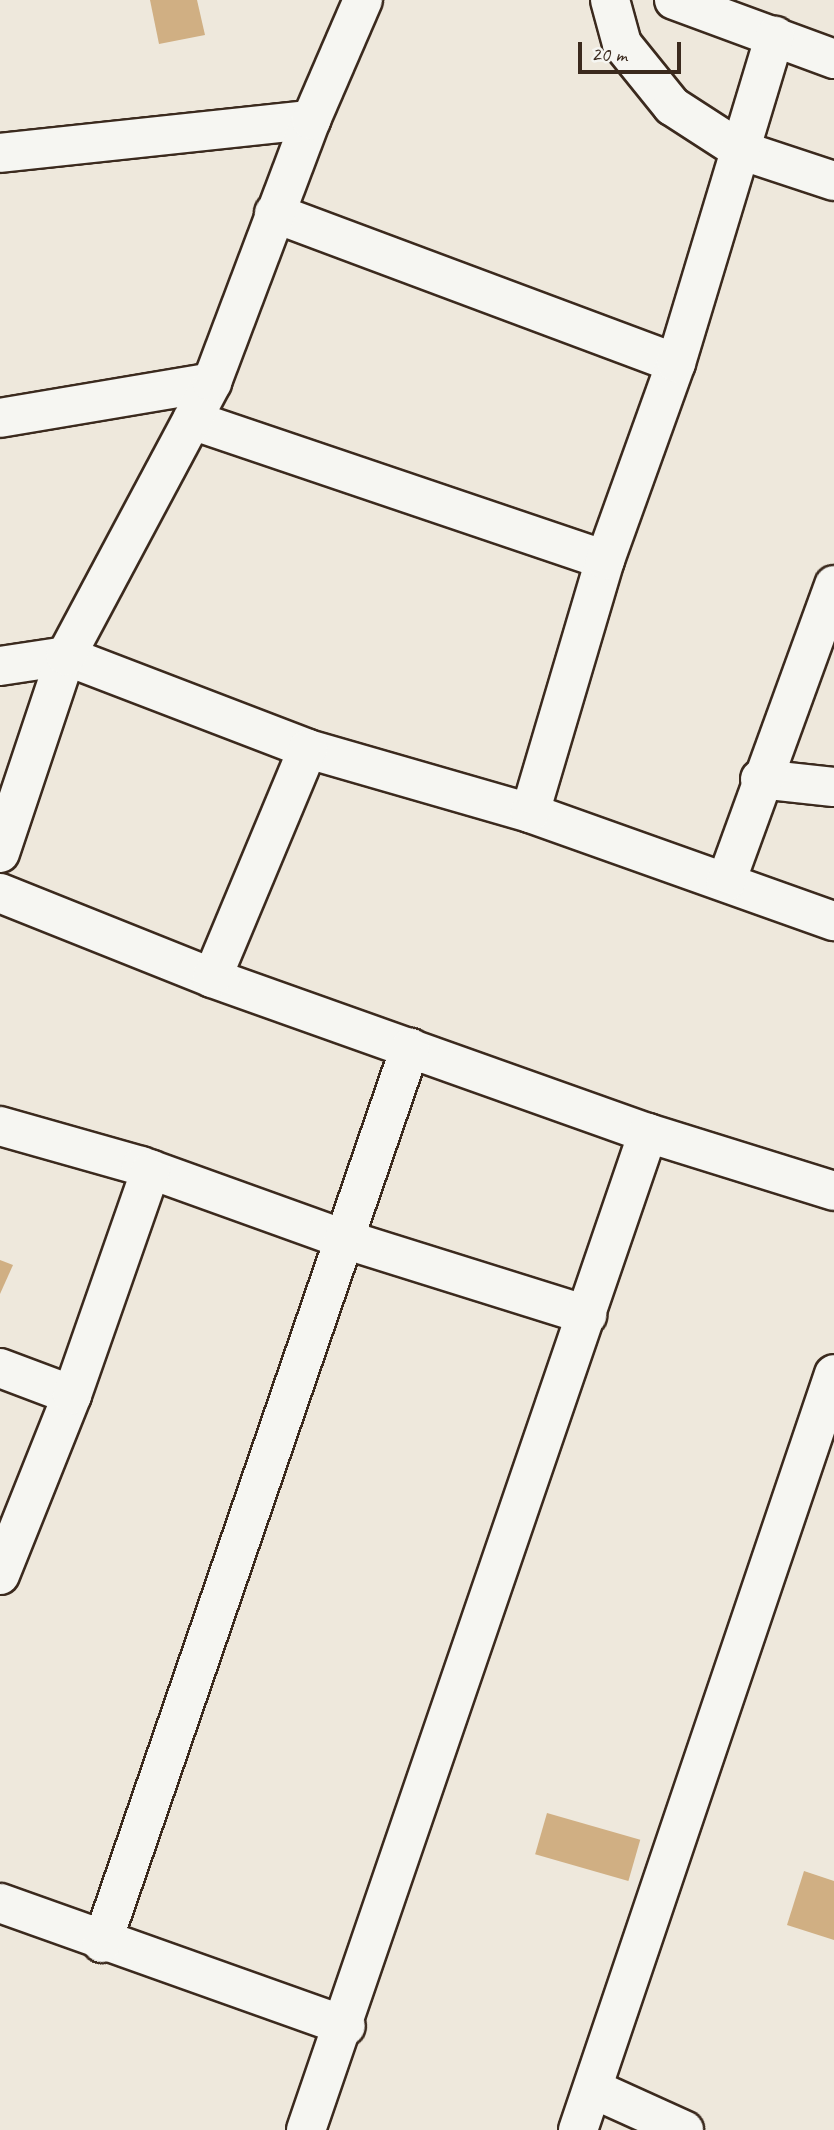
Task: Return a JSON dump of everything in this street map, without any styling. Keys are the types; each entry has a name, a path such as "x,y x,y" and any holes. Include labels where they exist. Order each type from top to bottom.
{"street":[{"path":"0,853 65,656 212,382 311,120 363,0"},
{"path":"610,0 622,44 672,106 740,150 834,181"},
{"path":"674,0 834,59"},
{"path":"530,813 605,560 676,363 775,36"},
{"path":"0,153 311,120"},
{"path":"274,214 676,363"},
{"path":"0,418 212,382"},
{"path":"192,420 605,560"},
{"path":"726,882 760,779 825,634 834,585"},
{"path":"0,666 65,656 308,749 530,813 834,921"},
{"path":"212,978 308,749"},
{"path":"760,779 834,787"},
{"path":"0,893 212,978 649,1133 834,1191"},
{"path":"102,1943 410,1048"},
{"path":"0,1126 151,1169 344,1239 587,1315"},
{"path":"306,2130 346,2026 649,1133"},
{"path":"0,1575 72,1395 151,1169"},
{"path":"0,1368 72,1395"},
{"path":"578,2130 726,1679 834,1374"},
{"path":"0,1903 102,1943 346,2026"},
{"path":"593,2089 684,2130"}],"building":[{"path":"150,0 197,0 205,35 159,44"},
{"path":"0,1260 13,1265 0,1294"},
{"path":"547,1813 640,1840 628,1881 535,1854"},
{"path":"804,1871 834,1881 834,1940 787,1925"}]}
